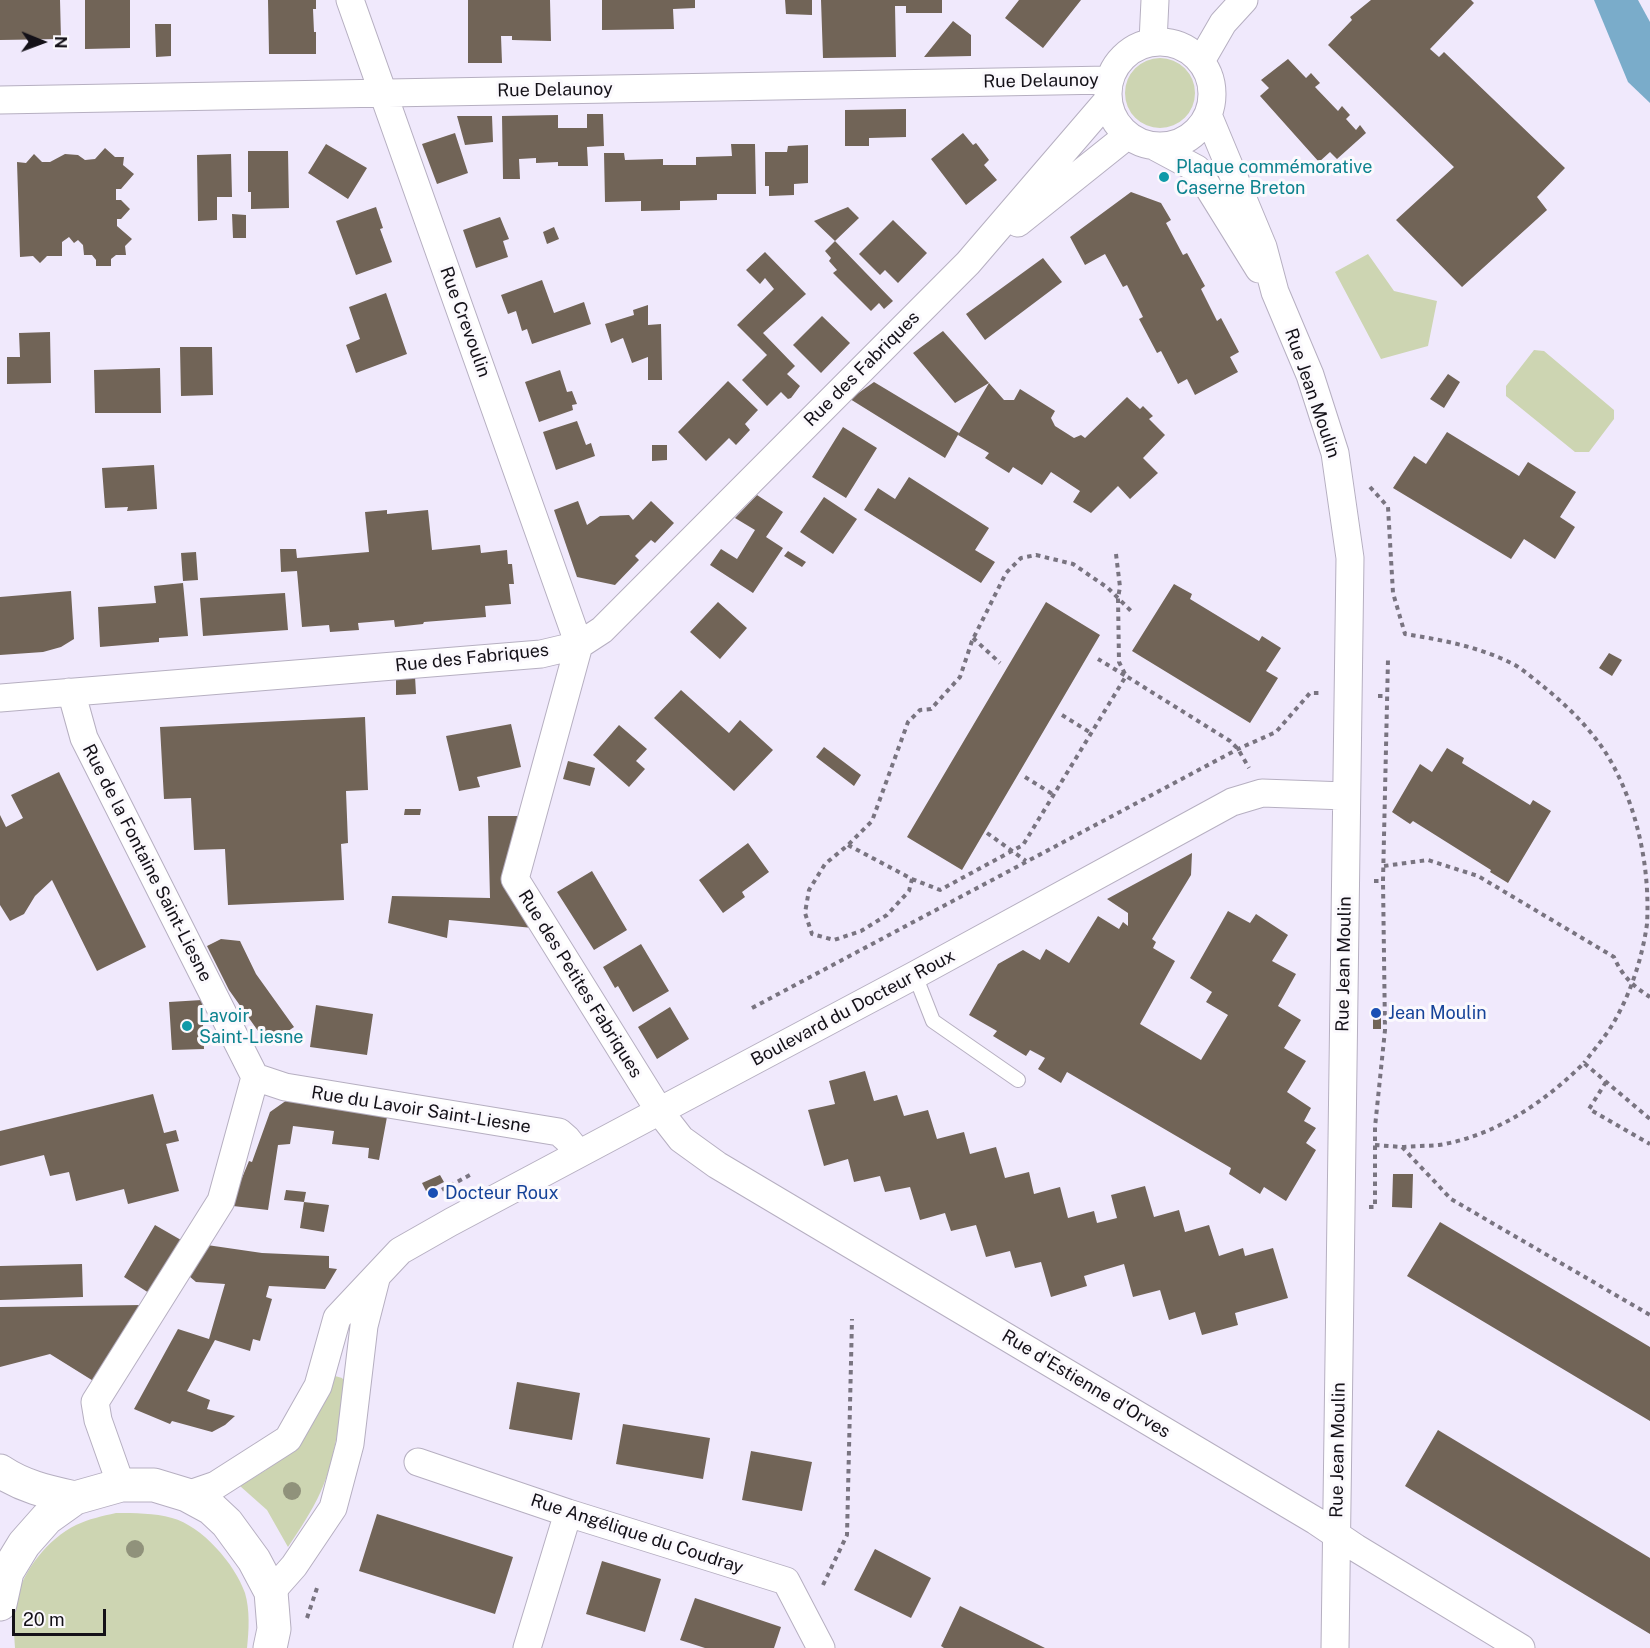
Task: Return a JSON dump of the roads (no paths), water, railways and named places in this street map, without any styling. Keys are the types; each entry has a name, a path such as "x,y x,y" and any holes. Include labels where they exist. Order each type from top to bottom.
{"main road":[{"path":"0,1472 34,1489 75,1498"},
{"path":"0,1604 3,1556 24,1544 47,1518 75,1498 121,1485 154,1485 187,1495 211,1508 227,1523 254,1560 271,1592 274,1629 270,1648"}],"street":[{"name":"Rue Crevoulin","path":"350,0 579,645"},
{"path":"1153,42 1155,0"},
{"path":"1201,61 1223,23 1244,0"},
{"path":"1153,42 1171,42 1188,49 1201,61 1209,73 1213,87 1212,101 1208,115 1199,129 1186,140 1170,145 1154,146 1141,143 1119,126 1112,114 1109,90 1116,66 1125,54 1138,46 1153,42"},
{"name":"Rue Delaunoy","path":"0,100 383,93 1109,90"},
{"name":"Rue des Fabriques","path":"0,698 541,654 579,645 602,630 968,263 1109,90"},
{"name":"Rue Jean Moulin","path":"1208,115 1263,247 1275,292 1310,375 1335,453 1350,558 1335,1648"},
{"name":"Rue des Fabriques","path":"968,263 1128,135"},
{"name":"Rue Jean Moulin","path":"1154,146 1197,169 1248,254 1275,292"},
{"name":"Rue des Petites Fabriques","path":"579,645 515,879 660,1112"},
{"name":"Rue de la Fontaine Saint-Liesne","path":"69,692 84,738 255,1077"},
{"name":"Boulevard du Docteur Roux","path":"187,1495 216,1485 288,1439 318,1386 337,1318 400,1251 1224,807 1262,793 1346,796"},
{"path":"121,1485 98,1420 95,1402 221,1201 255,1077"},
{"name":"Rue du Lavoir Saint-Liesne","path":"255,1077 285,1087 559,1132 579,1154"},
{"name":"Rue d'Estienne d'Orves","path":"660,1112 681,1139 717,1165 1337,1534 1356,1548 1521,1648"},
{"name":"Boulevard du Docteur Roux","path":"271,1592 294,1566 333,1508 350,1444 364,1326 377,1275"},
{"name":"Rue Angélique du Coudray","path":"418,1462 568,1513 786,1581 821,1648"},
{"path":"527,1648 568,1513"}],"lane":[{"path":"915,975 933,1020 1018,1080"}],"water":[{"path":"1594,0 1638,0 1650,22 1650,103 1628,82"}],"place":[{"name":"Plaque commémorative Caserne Breton","path":"1164,177"},
{"name":"Jean Moulin","path":"1376,1013"},
{"name":"Lavoir Saint-Liesne","path":"187,1026"},
{"name":"Docteur Roux","path":"433,1193"}]}
